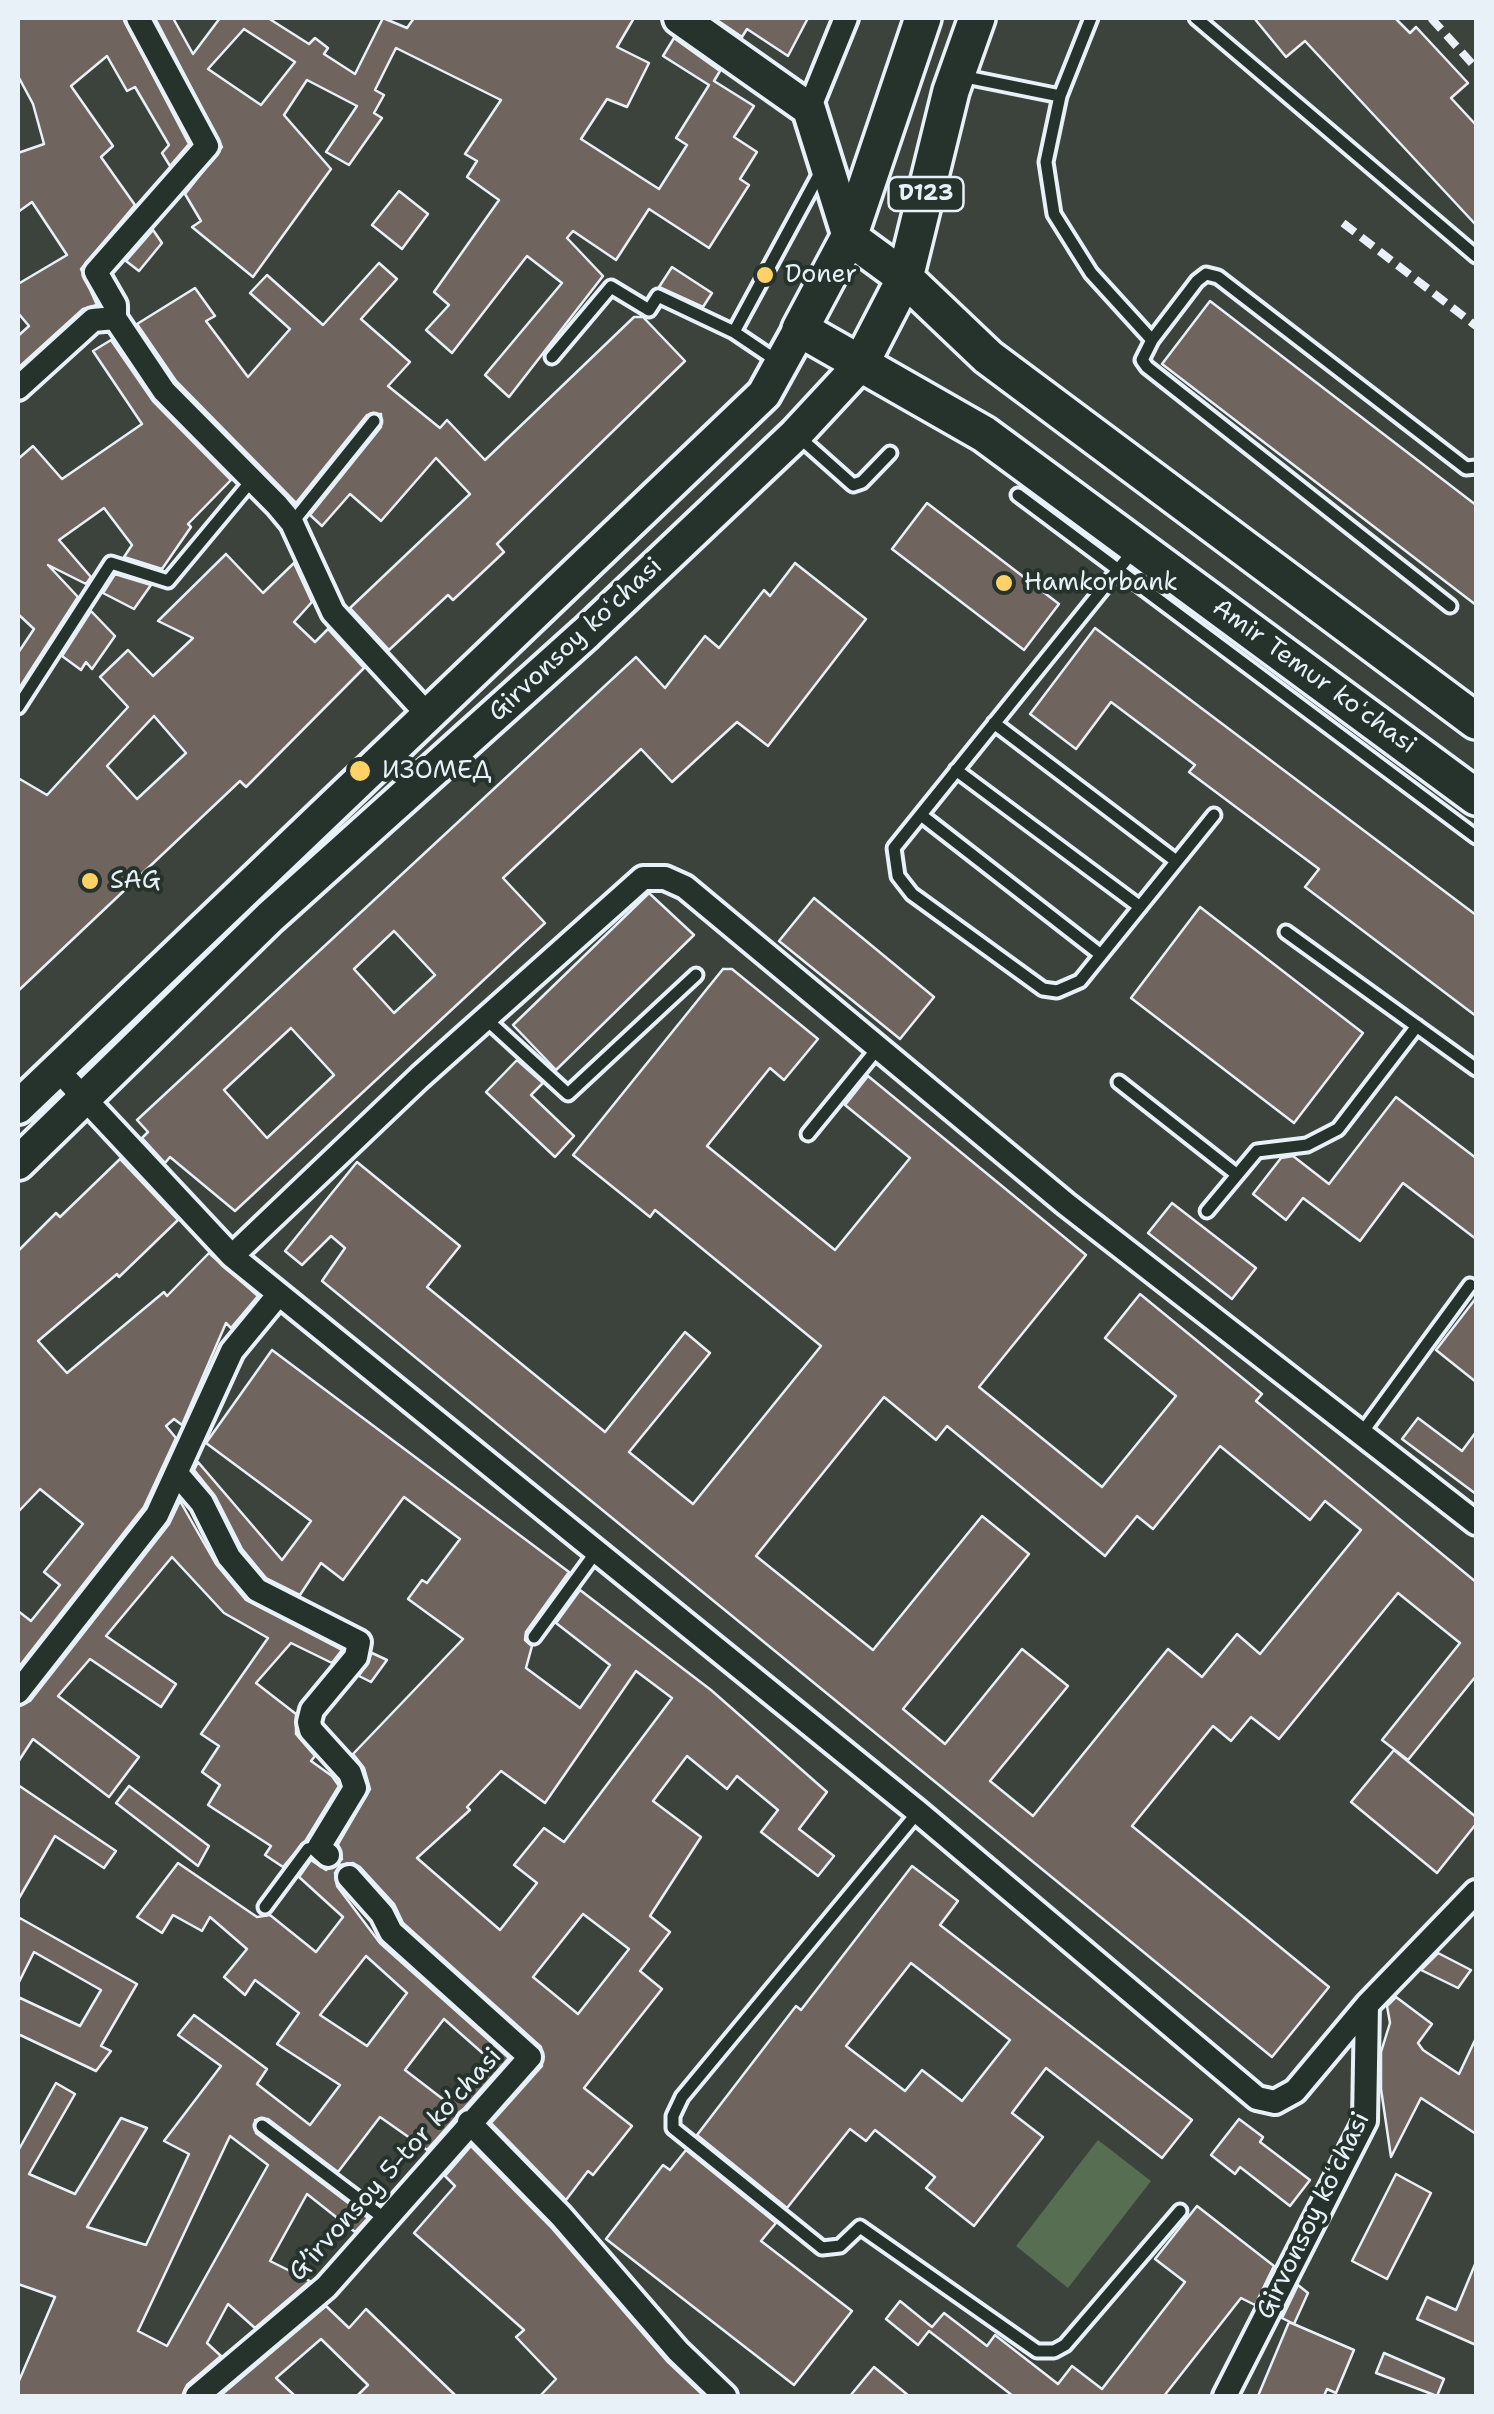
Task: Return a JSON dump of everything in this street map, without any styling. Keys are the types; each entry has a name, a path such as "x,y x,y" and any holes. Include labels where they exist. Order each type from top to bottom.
{"main road":[{"path":"680,18 809,109 849,237 905,278 988,357 1476,722"},
{"name":"Girvonsoy koʻchasi","path":"18,1107 764,394 849,237 923,18"},
{"name":"Girvonsoy koʻchasi","path":"18,1163 270,918 586,633 796,434 860,365 905,278 956,75 977,18"},
{"name":"Amir Temur koʻchasi","path":"800,329 984,434 1126,559 1476,797"}],"street":[{"path":"138,18 207,146 96,272 115,305 115,318 164,390 292,523 333,612 428,715"},
{"path":"809,109 846,18"},
{"path":"18,388 93,320 115,318"},
{"path":"232,1256 486,1018 643,878 665,878 686,887 1066,1204 1476,1523"},
{"path":"57,1069 232,1256 918,1812 1257,2098 1275,2102 1295,2090 1367,2005 1476,1892"},
{"path":"18,1692 157,1516 232,1351 278,1295"},
{"path":"178,1476 202,1503 229,1557 257,1590 358,1642 356,1656 312,1710 309,1722 317,1737 350,1773 356,1788 323,1851"},
{"name":"Gʼirvonsoy 5-tor koʼchasi","path":"197,2396 326,2287 469,2122 501,2094 529,2054 390,1932 382,1914 349,1877"},
{"name":"Girvonsoy koʻchasi","path":"1225,2396 1365,2121 1367,2005"},
{"path":"469,2122 561,2216 678,2352 724,2396"}],"lane":[{"path":"1091,18 1060,96 1046,162 1054,214 1091,273 1152,340"},
{"path":"1196,18 1476,256"},
{"path":"956,75 1060,96"},
{"path":"734,332 826,163"},
{"path":"1450,606 1142,360 1152,340 1197,280 1206,274 1218,277 1466,468 1476,467"},
{"path":"552,357 611,286 649,310 658,296 734,332 781,364"},
{"path":"292,523 374,421"},
{"path":"796,434 852,485 862,482 890,453"},
{"path":"18,706 110,563 168,581 252,480"},
{"path":"1018,496 1126,559 1476,837"},
{"path":"1126,559 894,848 898,876 912,894 1044,989 1057,990 1080,980 1214,815"},
{"path":"994,723 1176,861"},
{"path":"956,770 1140,907"},
{"path":"921,815 1101,955"},
{"path":"1286,932 1476,1069"},
{"path":"486,1018 568,1094 696,974"},
{"path":"1207,1211 1257,1151 1307,1145 1338,1129 1417,1026"},
{"path":"808,1134 878,1048"},
{"path":"1119,1082 1236,1174"},
{"path":"1361,1434 1470,1285"},
{"path":"534,1637 596,1552"},
{"path":"918,1812 682,2097 673,2116 674,2128 822,2248 840,2246 860,2227 1037,2352 1054,2352 1065,2345 1180,2211"},
{"path":"265,1907 308,1849 323,1851"},
{"path":"262,2126 384,2220"}],"green space":[{"path":"1098,2140 1151,2181 1068,2288 1016,2246"}],"building":[{"path":"18,18 123,18 189,144 170,166 162,153 169,145 135,87 127,91 107,56 71,86 113,146 101,157 135,205 81,269 97,305 83,309 18,368 18,336 29,326 18,313 18,284 67,255 32,202 18,212 18,153 44,144 33,104 18,76"},
{"path":"155,18 173,18 193,54 220,18 268,18 309,44 315,38 328,48 324,54 355,74 383,18 407,28 414,18 634,18 617,47 649,63 627,107 607,99 581,139 659,189 687,145 676,138 709,85 663,56 674,38 720,71 714,81 754,106 734,137 757,152 740,179 749,185 709,248 649,209 616,260 573,231 567,238 603,276 509,397 485,375 562,283 527,256 452,353 426,330 449,305 434,292 499,200 467,177 477,161 465,154 501,100 396,48 375,90 384,95 374,113 382,118 349,165 326,152 357,106 307,80 284,115 331,169 253,277 192,227 201,221 185,194 222,147","holes":["244,29 295,62 261,105 208,69"]},
{"path":"714,18 808,18 788,56 747,29 742,37"},
{"path":"1254,18 1395,18 1410,33 1416,27 1468,83 1451,98 1476,125 1476,225 1305,41 1286,57"},
{"path":"399,191 428,214 402,249 372,225"},
{"path":"153,230 162,243 139,271 126,261"},
{"path":"379,263 397,279 361,319 410,362 388,386 440,428 447,420 485,460 634,317 643,317 685,361 497,544 504,552 453,600 448,595 389,650 350,608 470,494 436,458 381,521 350,494 322,526 310,515 381,427 381,414 367,415 296,503 176,381 137,324 195,288 215,316 206,321 248,377 290,329 250,293 267,275 323,325"},
{"path":"672,267 712,293 703,307 659,287"},
{"path":"1210,301 1476,505 1476,605 1162,364"},
{"path":"111,340 153,401 231,480 188,524 191,527 162,569 124,557 132,545 104,508 59,540 91,577 86,584 48,565 78,597 18,690 18,653 34,629 18,614 18,459 33,446 62,479 142,424 93,351"},
{"path":"927,503 1059,604 1024,650 892,549"},
{"path":"226,554 263,593 294,563 312,602 294,622 315,642 328,629 364,668 246,787 240,781 18,991 18,778 47,795 128,707 100,677 128,650 153,676 193,638 158,621","holes":["154,716 186,753 137,799 107,766"]},
{"path":"795,563 866,619 768,746 737,722 672,782 641,749 503,878 545,923 235,1211 170,1157 165,1163 142,1138 148,1132 137,1120 636,657 665,688 705,636 719,648 764,590 770,596","holes":["394,931 435,975 394,1013 354,969","291,1028 334,1075 267,1138 224,1090"]},
{"path":"115,574 151,585 134,609 103,593"},
{"path":"91,611 115,636 92,669 86,662 81,670 62,656"},
{"path":"1095,628 1476,915 1476,1016 1305,887 1319,869 1189,772 1195,765 1111,702 1076,749 1030,714"},
{"path":"649,893 694,935 556,1070 513,1025"},
{"path":"814,898 934,997 900,1039 779,941"},
{"path":"1200,907 1363,1033 1294,1123 1131,998"},
{"path":"723,969 732,969 818,1039 784,1080 770,1068 707,1146 835,1250 910,1158 845,1105 868,1076 1086,1255 979,1387 1102,1487 1176,1396 1105,1338 1140,1294 1262,1394 1256,1401 1476,1582 1476,1676 1408,1760 1382,1740 1460,1643 1398,1593 1279,1739 1251,1717 1231,1741 1213,1726 1132,1826 1329,1987 1272,2057 322,1281 345,1248 331,1236 302,1265 285,1251 357,1162 460,1246 427,1287 605,1432 685,1332 710,1353 629,1452 693,1504 821,1346 655,1210 650,1217 573,1155","holes":["884,1397 936,1440 947,1426 1105,1556 1137,1516 1153,1529 1220,1446 1310,1520 1325,1501 1361,1530 1260,1654 1237,1634 1202,1677 1168,1649 1033,1816 990,1781 1068,1686 1022,1649 945,1744 903,1709 1029,1554 982,1516 873,1650 756,1556"]},
{"path":"517,1060 543,1083 531,1095 574,1136 555,1157 486,1092"},
{"path":"1396,1097 1476,1158 1476,1239 1403,1183 1360,1241 1303,1198 1286,1220 1253,1194 1281,1158 1293,1156 1329,1184"},
{"path":"120,1159 178,1220 119,1277 117,1274 38,1341 67,1373 164,1292 167,1296 209,1253 258,1296 231,1328 226,1323 182,1425 174,1419 166,1426 176,1438 144,1507 18,1668 18,1611 31,1621 60,1585 44,1572 83,1524 40,1489 18,1512 18,1251"},
{"path":"1172,1203 1256,1268 1232,1299 1148,1233"},
{"path":"1476,1298 1476,1382 1436,1350"},
{"path":"272,1350 569,1572 526,1632 525,1640 532,1646 526,1668 580,1708 610,1665 556,1623 580,1590 711,1690 827,1792 799,1829 834,1856 818,1876 761,1832 778,1810 737,1776 727,1789 687,1756 653,1801 701,1837 650,1916 670,1932 640,1971 662,1989 584,2088 632,2126 593,2175 588,2171 566,2200 491,2123 542,2066 541,2047 403,1923 394,1904 360,1867 353,1863 340,1865 335,1873 337,1886 380,1943 509,2058 427,2150 380,2117 338,2172 268,2119 255,2120 256,2133 368,2218 355,2232 307,2194 270,2261 310,2281 255,2328 228,2304 207,2343 221,2356 187,2385 182,2396 18,2396 18,2383 55,2297 18,2284 18,2151 56,2083 75,2094 29,2174 75,2194 121,2118 147,2128 87,2227 146,2245 189,2154 164,2141 221,2066 178,2035 194,2015 267,2069 257,2084 310,2125 340,2085 277,2044 299,2013 255,1980 245,1995 224,1977 247,1949 210,1917 202,1931 173,1915 162,1933 137,1917 178,1863 257,1917 270,1915 316,1952 343,1917 299,1877 311,1860 326,1870 342,1859 338,1844 370,1789 364,1768 353,1754 463,1639 408,1599 422,1580 427,1583 460,1539 404,1497 343,1580 321,1563 300,1595 266,1578 242,1549 215,1496 194,1470 198,1462 282,1560 311,1521 206,1443","holes":["636,1671 672,1698 564,1842 544,1828 514,1865 537,1883 500,1930 417,1858 470,1810 467,1807 501,1771 545,1803","583,1914 629,1949 578,2014 533,1977","366,1956 407,1993 367,2046 320,2015","444,2019 487,2057 448,2103 405,2070","230,2136 268,2165 167,2346 138,2331"]},
{"path":"1418,1418 1462,1451 1476,1432 1476,1494 1402,1439"},
{"path":"180,1501 216,1564 246,1600 342,1650 332,1663 291,1643 256,1683 296,1714 296,1734 315,1756 311,1761 339,1786 306,1840 283,1867 265,1855 271,1846 208,1805 220,1785 202,1772 219,1746 201,1734 268,1638 224,1613 172,1557 106,1636 176,1684 161,1707 90,1659 58,1696 139,1757 109,1797 33,1739 18,1762 18,1707 30,1701 169,1524"},
{"path":"372,1653 387,1660 371,1682 359,1676"},
{"path":"1394,1750 1476,1817 1476,1824 1437,1873 1351,1802"},
{"path":"18,1785 116,1851 104,1868 55,1836 18,1900"},
{"path":"129,1786 209,1846 198,1866 116,1803"},
{"path":"912,1866 958,1901 940,1925 1192,2120 1162,2158 1046,2068 1012,2113 1043,2137 974,2226 926,2188 935,2177 875,2130 866,2141 850,2129 787,2208 697,2135 796,2006 801,2010","holes":["911,1963 1010,2040 962,2101 922,2070 905,2091 846,2046"]},
{"path":"18,1917 137,1984 101,2046 111,2051 96,2071 18,2034 18,1997 80,2026 101,1990 34,1952 18,1984"},
{"path":"1438,1953 1471,1970 1458,1988 1421,1970"},
{"path":"1396,1997 1432,2024 1418,2043 1423,2050 1459,2074 1476,2038 1476,2134 1421,2098 1391,2157 1381,2089 1381,2052 1390,2023 1387,2006"},
{"path":"1239,2119 1263,2137 1260,2142 1310,2180 1290,2206 1240,2167 1235,2174 1211,2155"},
{"path":"471,2146 550,2226 667,2361 704,2396 540,2396 556,2379 516,2337 524,2330 414,2233 455,2186 445,2176"},
{"path":"686,2150 776,2223 761,2241 852,2311 794,2385 606,2239 663,2165 670,2170"},
{"path":"1396,2174 1431,2193 1387,2279 1352,2261"},
{"path":"1197,2206 1274,2266 1255,2305 1241,2298 1164,2396 1013,2396 929,2331 918,2345 886,2319 900,2301 932,2327 944,2313 987,2346 995,2335 1058,2384 1072,2366 1102,2389 1185,2282 1155,2259"},
{"path":"1476,2262 1476,2345 1417,2319 1427,2297 1456,2310"},
{"path":"1298,2285 1308,2293 1294,2324 1282,2318"},
{"path":"326,2306 349,2328 366,2309 456,2396 357,2396 368,2385 321,2339 276,2378 295,2396 220,2396"},
{"path":"1289,2322 1354,2350 1336,2393 1327,2389 1324,2396 1258,2396"},
{"path":"1384,2353 1444,2379 1437,2396 1376,2373"},
{"path":"874,2367 909,2396 850,2396"}],"railway":[{"path":"1431,18 1476,68"},
{"path":"1343,223 1476,326"}],"place":[{"name":"Doner","path":"765,275"},
{"name":"Hamkorbank","path":"1004,583"},
{"name":"ИЗОМЕД","path":"360,771"},
{"name":"SAG","path":"90,881"}]}
